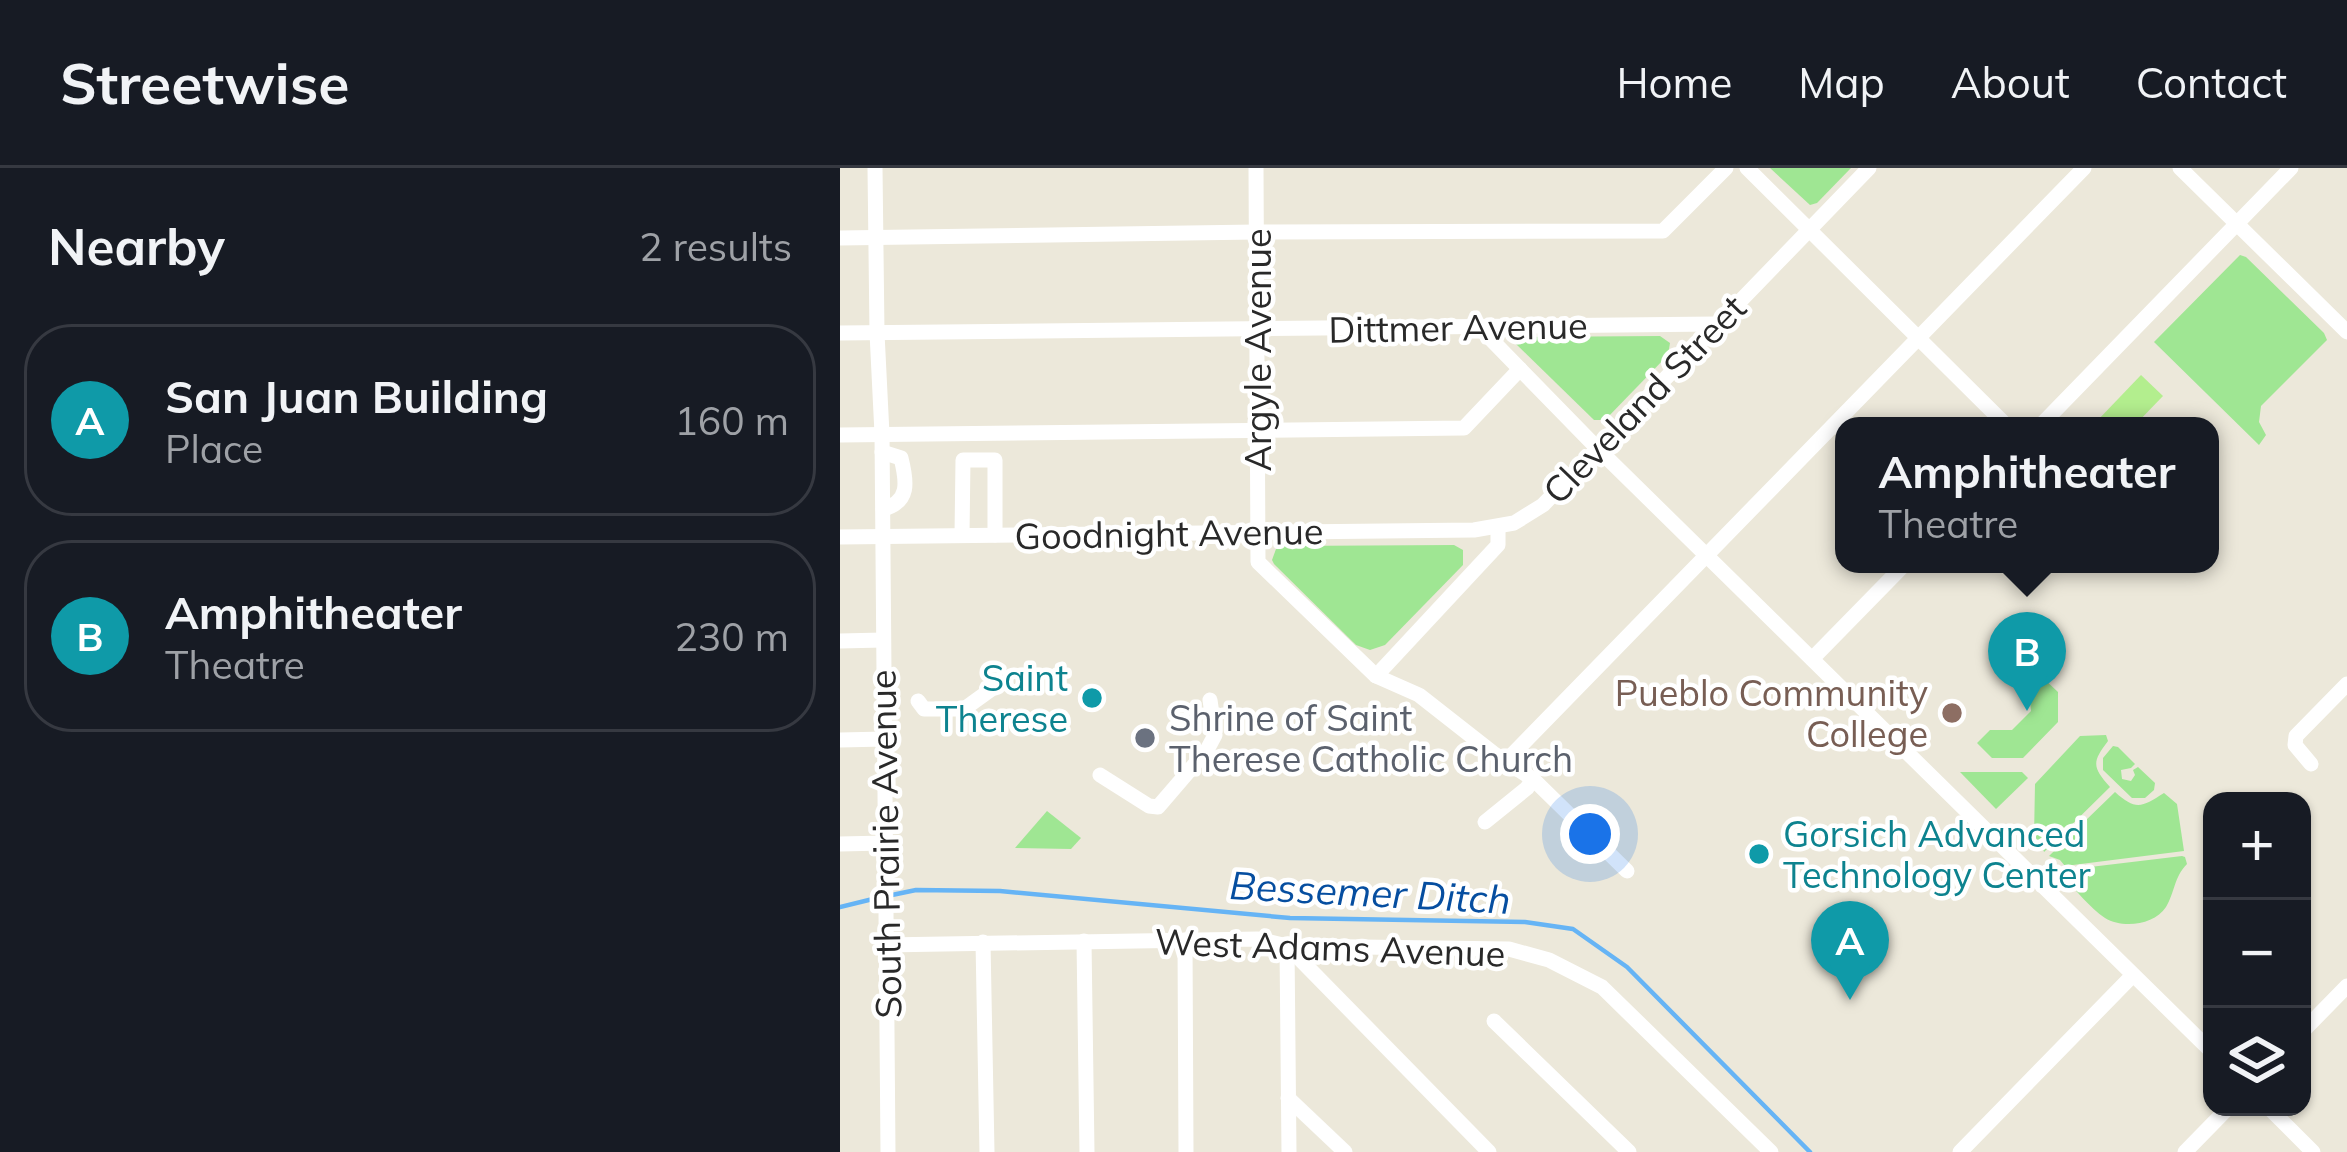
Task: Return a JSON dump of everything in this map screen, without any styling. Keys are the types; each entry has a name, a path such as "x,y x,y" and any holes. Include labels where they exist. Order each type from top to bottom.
{"street":[{"name":"South Prairie Avenue","path":"875,168 888,1152"},
{"name":"Argyle Avenue","path":"1256,168 1258,532"},
{"path":"840,238 1664,231 1726,168"},
{"path":"1747,168 1998,417"},
{"name":"Cleveland Street","path":"1376,676 1498,545 1498,528 1530,515 1869,168"},
{"path":"1840,417 2084,168"},
{"path":"2180,168 2347,332"},
{"path":"2049,417 2291,168"},
{"name":"Dittmer Avenue","path":"840,333 1716,324"},
{"path":"1478,326 2203,1043"},
{"path":"840,435 882,443 1464,428 1520,369"},
{"path":"1500,757 1835,423"},
{"path":"962,536 962,460 995,460 995,535"},
{"name":"Goodnight Avenue","path":"840,537 1498,528"},
{"path":"1258,532 1258,562 1376,676 1419,695 1533,779 1627,871"},
{"path":"1812,659 1896,573"},
{"path":"840,641 883,640"},
{"path":"918,701 924,709 964,709 1000,683"},
{"path":"2311,764 2295,745 2296,736 2347,684"},
{"path":"1100,775 1158,807 1207,750 1214,735 1210,700"},
{"path":"840,740 884,740"},
{"path":"1485,822 1533,779"},
{"path":"840,844 885,843"},
{"name":"West Adams Avenue","path":"885,939 1258,940 1287,946 1509,949 1549,960 1602,987 1772,1152"},
{"path":"1185,940 1186,1152"},
{"path":"1084,941 1087,1152"},
{"path":"983,942 987,1152"},
{"path":"1287,946 1289,1152"},
{"path":"1287,946 1487,1151"},
{"path":"1960,1152 2133,975"},
{"path":"2311,1023 2347,986"},
{"path":"1494,1021 1629,1152"},
{"path":"1288,1098 1345,1152"},
{"path":"2186,1152 2220,1116"},
{"path":"2277,1116 2313,1152"}],"green space":[{"path":"1770,168 1851,168 1810,205"},
{"path":"2240,255 2327,340 2261,406 2259,422 2266,435 2259,445 2154,342"},
{"path":"1660,336 1670,343 1668,355 1605,420 1594,420 1516,344 1519,337"},
{"path":"2141,375 2163,396 2143,417 2101,417"},
{"path":"1454,545 1463,550 1463,565 1385,645 1370,650 1356,645 1272,560 1282,546"},
{"path":"2042,677 2058,692 2058,722 2023,758 1992,758 1977,743 1990,730 2012,730 2031,711 2029,690"},
{"path":"2106,735 2108,741 2096,764 2110,787 2044,852 2034,837 2035,784 2080,736"},
{"path":"2113,746 2135,764 2121,770 2122,779 2131,781 2138,767 2155,783 2145,798 2132,798 2103,770 2103,758"},
{"path":"1960,772 2022,772 2028,778 1996,809"},
{"path":"2115,792 2134,804 2164,793 2177,804 2184,851 2065,866 2049,856"},
{"path":"1047,811 1081,838 1071,849 1015,848"},
{"path":"2182,856 2187,864 2166,907 2138,923 2105,918 2063,877 2065,870"}],"waterway":[{"name":"Bessemer Ditch","path":"892,895 916,890 1000,891 1290,918 1525,922 1573,929 1627,967 1810,1152"},
{"name":"Bessemer Ditch","path":"840,907 881,897"}],"place":[{"name":"Saint Therese","path":"1092,698"},
{"name":"Amphitheater","path":"2027,711"},
{"name":"Pueblo Community College","path":"1952,713"},
{"name":"Shrine of Saint Therese Catholic Church","path":"1145,738"},
{"name":"Gorsich Advanced Technology Center","path":"1759,854"},
{"name":"San Juan Building","path":"1850,1000"}]}
